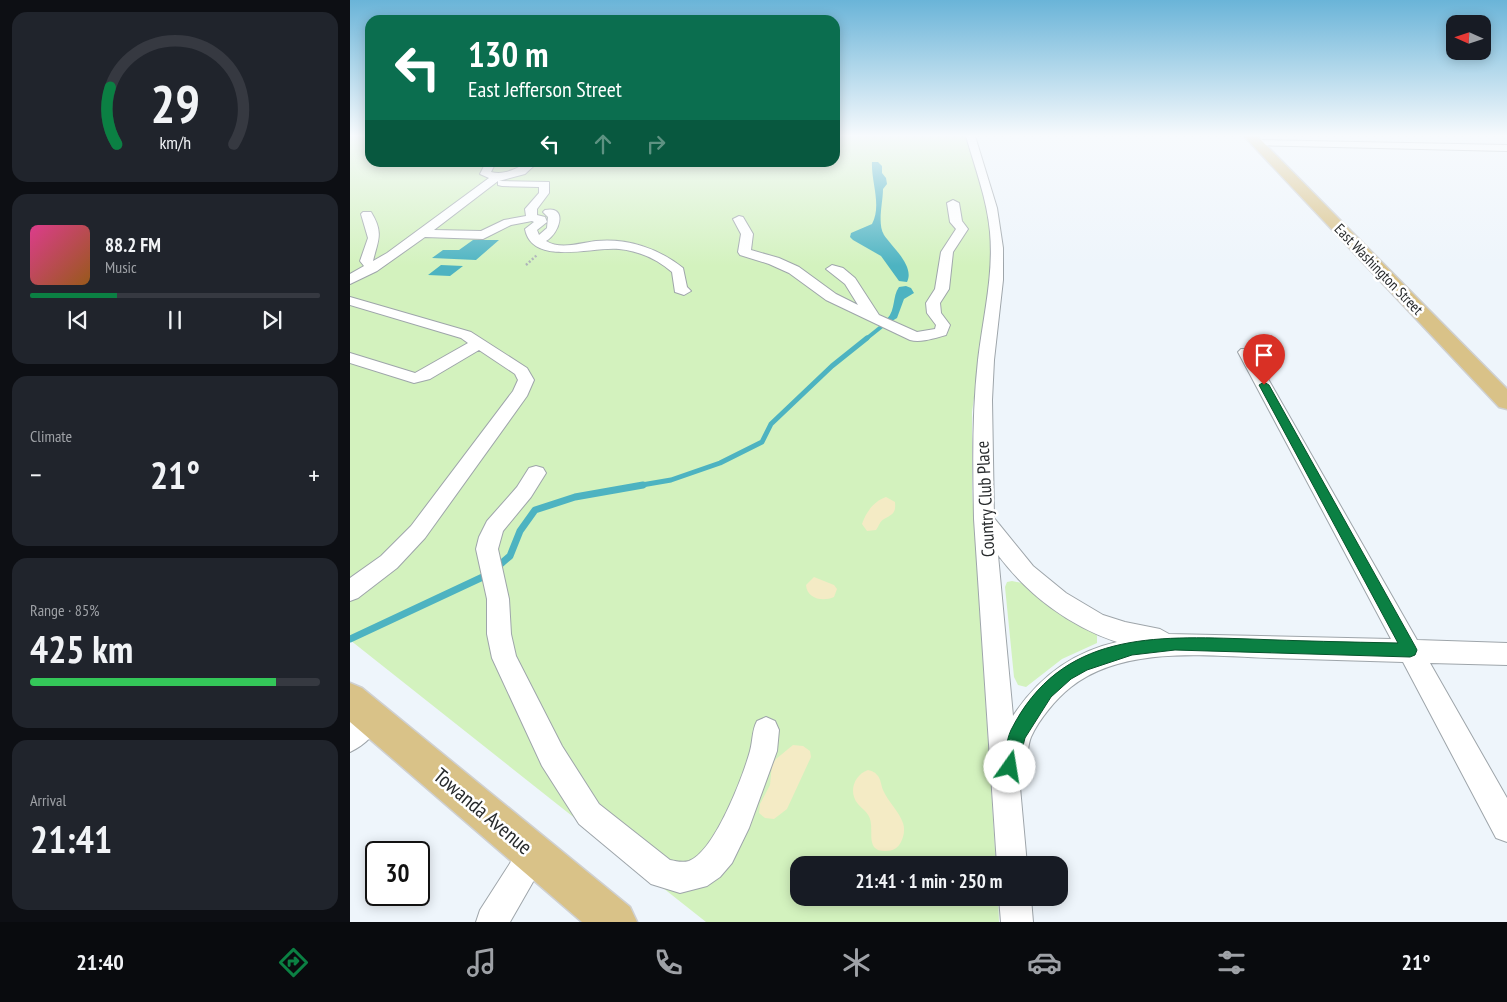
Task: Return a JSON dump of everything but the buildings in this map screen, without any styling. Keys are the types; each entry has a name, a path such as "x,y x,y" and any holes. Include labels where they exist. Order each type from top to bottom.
{"main road":[{"name":"East Washington Street","path":"1292,179 1507,402"},
{"name":"Towanda Avenue","path":"357,718 534,854 615,922"}],"street":[{"path":"350,280 372,268 496,179"},
{"name":"Country Club Place","path":"984,179 992,206 998,253 997,282 986,357 982,416 984,519 1011,856"},
{"path":"492,180 545,184 544,193 532,206 530,214 532,218"},
{"path":"739,219 747,234 744,252 774,261 794,270 830,297 915,337 937,334 943,329 933,307 934,298 942,289 947,252 962,231 955,220 956,211 953,203"},
{"path":"543,244 554,228 554,216 549,212"},
{"path":"367,214 374,239 373,247 366,261 372,268"},
{"path":"421,233 483,235 508,222 532,218 541,219 541,222 531,229 532,234 543,244 561,249 608,245 646,251 669,263 678,271 680,289 684,291"},
{"path":"832,269 837,270 849,280 880,321"},
{"path":"350,302 466,335 521,370 526,380 521,392 418,532 389,562 350,591"},
{"path":"350,318 370,308"},
{"path":"350,358 414,378 424,376 480,343"},
{"path":"1246,352 1507,827"},
{"path":"536,473 533,480 497,521 491,531 487,549 498,599 498,634 504,658 552,756 589,814 662,873 674,879 684,879 692,876 707,867 723,849 740,814 762,755 766,740 766,730"},
{"path":"984,519 1002,547 1018,566 1059,600 1089,620 1115,630 1175,644"},
{"path":"1006,783 1018,735 1046,692 1065,674 1083,664 1132,648 1175,644 1507,654"},
{"path":"492,922 534,854"},
{"path":"1016,906 1017,922"}],"green space":[{"path":"350,179 978,179 987,209 990,231 991,277 972,412 972,492 995,856 790,856 790,906 998,906 999,922 706,922 350,640"},
{"path":"1007,582 1022,583 1046,603 1094,630 1097,636 1097,643 1062,659 1026,687 1018,685 1014,677 1005,587"}],"sand":[{"path":"886,497 895,502 894,511 881,521 876,530 867,531 862,524 866,515 874,504"},
{"path":"814,577 834,585 837,589 834,597 821,599 809,593 806,585"},
{"path":"793,745 803,746 810,751 811,757 787,809 774,819 765,818 759,813 760,804 770,785 772,764"},
{"path":"868,770 880,779 885,794 903,823 902,840 897,847 891,850 886,851 875,848 869,817 858,804 853,794 856,780 863,772"}],"water":[{"path":"873,179 886,179 887,184 883,189 882,230 905,263 909,276 907,282 899,281 881,256 850,237 851,233 872,224 875,217 876,201"},
{"path":"473,240 499,240 476,260 432,258 443,250 459,250"},
{"path":"441,265 463,266 450,276 428,275"},
{"path":"906,286 911,288 914,293 904,299 897,318 892,321 887,319 892,311 895,295 899,287"}],"waterway":[{"path":"866,339 886,323"},
{"path":"636,486 671,480 720,463 762,442 771,424 832,366 867,338"},
{"path":"496,568 510,556 520,531 535,510 575,497 643,485"},
{"path":"350,639 487,575"}],"route":[{"path":"1010,767 1018,735 1046,692 1065,674 1083,664 1132,648 1175,644 1410,650 1264,385"}]}
